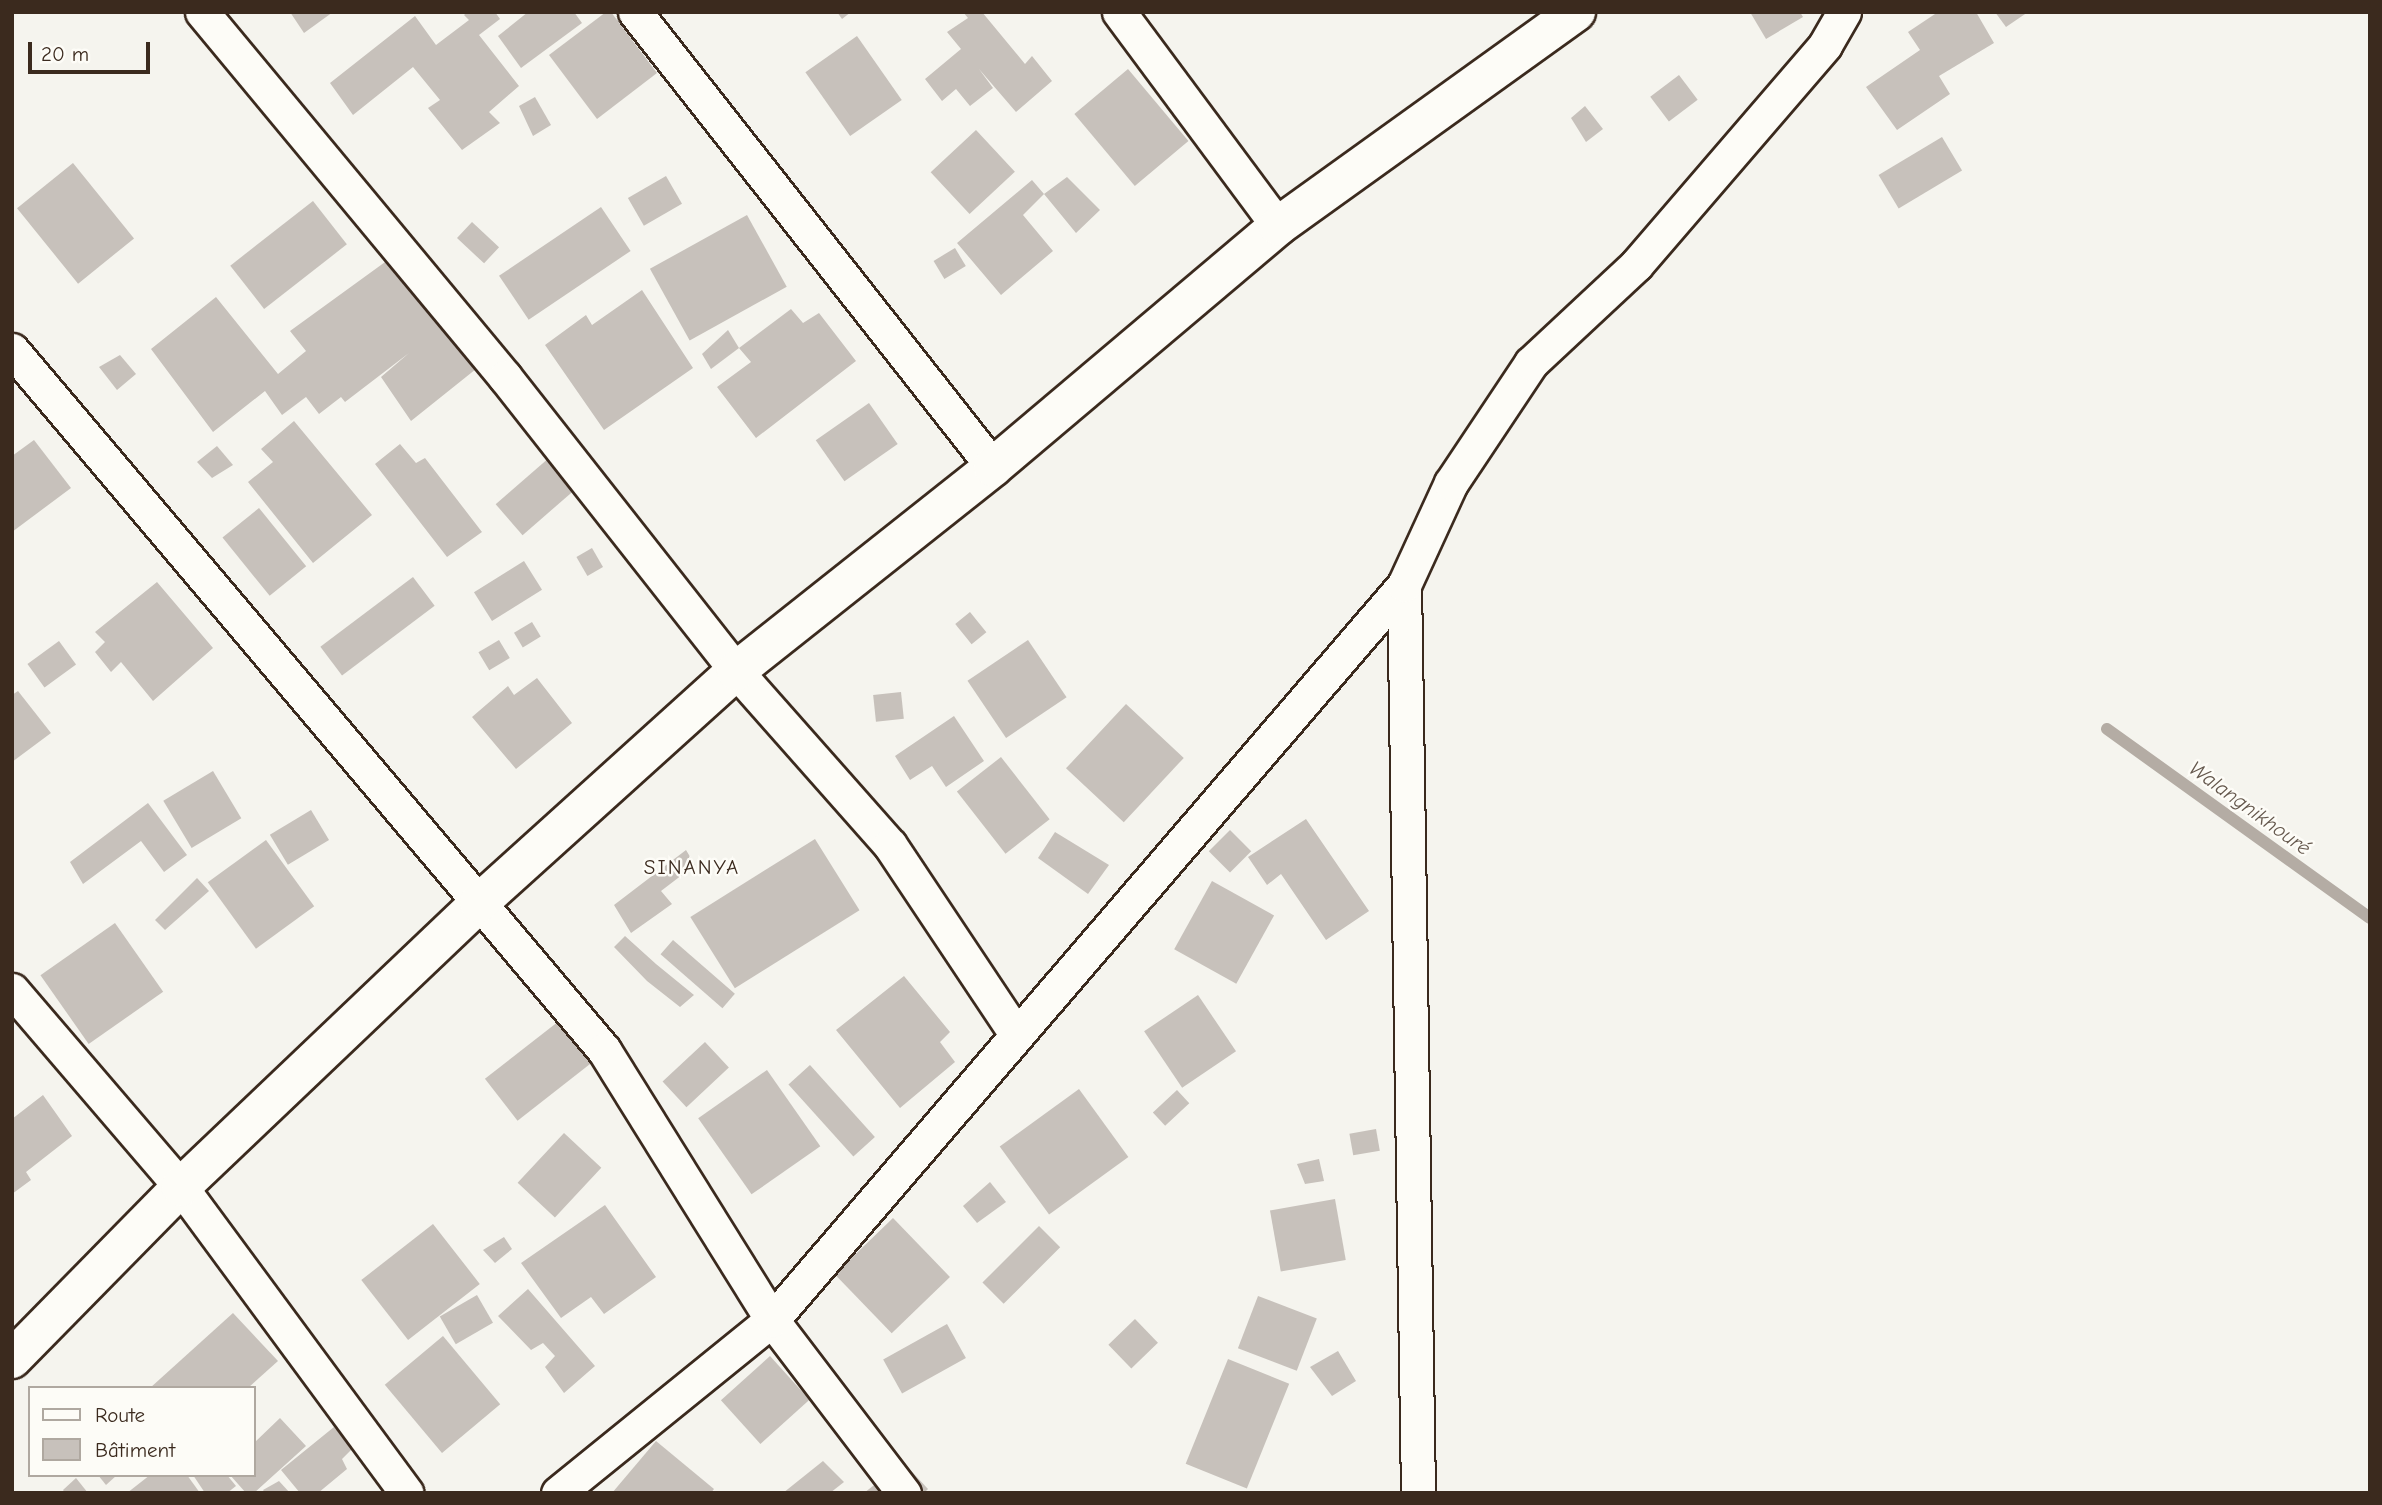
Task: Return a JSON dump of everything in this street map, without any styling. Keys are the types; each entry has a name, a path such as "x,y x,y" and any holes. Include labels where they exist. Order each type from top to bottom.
{"highway":[{"path":"12,1359 181,1187 479,902 736,671 993,467 1278,226 1576,12"}],"street":[{"path":"202,12 505,377 736,671 890,845 1016,1034"},
{"path":"635,12 993,467"},
{"path":"1119,12 1278,226"},
{"path":"558,1493 772,1320 1404,585 1451,482 1531,363 1636,265 1825,46 1844,12"},
{"path":"12,350 604,1050 772,1320 904,1493"},
{"path":"1404,585 1418,1493"},
{"path":"12,990 181,1187 407,1493"}],"building":[{"path":"290,12 333,12 304,33"},
{"path":"467,12 495,12 500,19 479,35 519,86 489,112 500,123 462,150 428,108 440,100 413,67 353,115 330,83 415,16 436,45 469,20 464,15"},
{"path":"528,12 574,12 582,23 521,68 498,36"},
{"path":"606,12 611,12 657,73 597,119 549,55"},
{"path":"837,12 851,12 842,19"},
{"path":"963,12 982,12 1025,64 1032,56 1052,81 1016,112 979,69 993,88 970,106 956,89 942,101 925,79 961,49 947,32 968,18"},
{"path":"1750,12 1800,12 1803,17 1766,39"},
{"path":"1938,12 1976,12 1994,43 1939,76 1950,94 1897,130 1866,87 1920,50 1908,32"},
{"path":"1995,12 2028,12 2006,27"},
{"path":"857,36 902,100 850,136 805,72"},
{"path":"1128,69 1188,141 1135,186 1074,114"},
{"path":"1679,75 1698,100 1669,121 1650,97"},
{"path":"535,97 551,125 533,136 519,106"},
{"path":"1585,106 1603,129 1586,142 1571,118"},
{"path":"976,130 1015,172 970,214 931,172"},
{"path":"1942,137 1962,170 1899,209 1879,175"},
{"path":"73,163 134,238 78,284 17,208"},
{"path":"666,176 682,204 644,226 628,198"},
{"path":"1067,177 1100,210 1076,233 1044,194"},
{"path":"1032,180 1044,194 1023,215 1053,251 1001,295 957,243"},
{"path":"313,201 347,244 264,309 230,266"},
{"path":"601,207 631,251 529,320 499,276"},
{"path":"747,215 787,287 690,341 650,269"},
{"path":"472,222 499,247 484,263 457,238"},
{"path":"955,248 966,266 944,279 934,261"},
{"path":"392,257 476,369 411,421 381,377 409,353 345,402 341,397 319,414 306,397 282,415 265,391 213,432 151,349 216,297 278,374 306,351 290,331"},
{"path":"642,290 693,368 604,430 545,345 586,315 592,325"},
{"path":"791,309 803,323 819,313 856,361 756,438 717,387 751,362 739,348"},
{"path":"728,330 739,348 711,369 702,354"},
{"path":"120,355 136,374 117,390 99,367"},
{"path":"869,403 898,444 844,481 816,440"},
{"path":"294,421 372,515 313,563 248,482 273,462 261,449"},
{"path":"34,440 71,488 12,532 12,456"},
{"path":"400,444 416,463 425,458 482,532 447,557 375,464"},
{"path":"217,446 233,465 212,478 197,462"},
{"path":"550,457 577,488 523,535 496,504"},
{"path":"259,508 306,566 270,596 222,538"},
{"path":"592,548 603,567 587,576 576,557"},
{"path":"524,561 542,590 492,621 474,592"},
{"path":"413,577 435,606 342,676 320,647"},
{"path":"157,582 213,648 153,701 121,662 111,672 95,652 105,642 95,632"},
{"path":"970,612 986,632 972,644 955,624"},
{"path":"532,622 541,637 523,647 514,633"},
{"path":"499,640 510,658 489,670 478,652"},
{"path":"1028,640 1067,697 1006,738 967,681"},
{"path":"59,641 76,664 44,687 27,664"},
{"path":"537,678 572,723 516,769 472,717 508,686 514,695"},
{"path":"18,691 51,733 12,762 12,695"},
{"path":"901,692 904,719 876,722 873,695"},
{"path":"1126,704 1184,758 1124,822 1066,768"},
{"path":"954,716 984,761 946,787 932,766 910,780 895,756"},
{"path":"1001,757 1050,819 1006,854 957,791"},
{"path":"213,771 241,818 192,848 163,801"},
{"path":"148,803 187,855 164,872 141,841 83,884 70,862"},
{"path":"311,810 329,840 288,865 270,835"},
{"path":"1306,819 1369,911 1326,940 1281,874 1267,885 1248,857"},
{"path":"1230,830 1251,851 1230,872 1209,851"},
{"path":"1055,832 1109,865 1088,894 1038,858"},
{"path":"815,839 860,910 735,988 690,917"},
{"path":"266,840 314,906 256,949 208,882"},
{"path":"686,850 695,865 661,891 672,904 631,933 614,905"},
{"path":"197,878 209,891 165,930 155,920"},
{"path":"1212,881 1274,915 1236,984 1174,949"},
{"path":"115,923 163,992 89,1044 40,975"},
{"path":"625,936 694,995 680,1007 647,981 614,947"},
{"path":"673,940 735,994 722,1008 661,954"},
{"path":"904,976 950,1032 940,1042 955,1062 900,1108 836,1030"},
{"path":"1198,995 1236,1051 1182,1088 1144,1031"},
{"path":"559,1021 592,1063 518,1121 485,1079"},
{"path":"705,1042 729,1068 686,1107 663,1082"},
{"path":"810,1065 875,1137 853,1156 788,1084"},
{"path":"767,1070 820,1146 752,1194 698,1118"},
{"path":"1079,1089 1128,1157 1049,1215 1000,1147"},
{"path":"1177,1090 1189,1103 1165,1126 1153,1113"},
{"path":"43,1095 72,1136 26,1172 31,1180 12,1194 12,1119"},
{"path":"1376,1129 1380,1151 1353,1155 1349,1134"},
{"path":"564,1133 601,1168 555,1218 518,1183"},
{"path":"1319,1159 1324,1181 1305,1184 1297,1164"},
{"path":"990,1182 1006,1202 977,1223 963,1206"},
{"path":"1335,1199 1346,1260 1281,1272 1270,1210"},
{"path":"605,1205 656,1277 604,1314 591,1297 561,1318 521,1263"},
{"path":"893,1218 950,1277 892,1333 835,1274"},
{"path":"433,1224 480,1284 408,1340 361,1280"},
{"path":"1039,1226 1060,1247 1004,1304 982,1283"},
{"path":"504,1237 512,1249 495,1263 483,1250"},
{"path":"528,1289 595,1366 564,1393 545,1367 555,1356 543,1343 531,1350 498,1316"},
{"path":"477,1295 493,1323 456,1344 440,1316"},
{"path":"1258,1296 1317,1319 1297,1371 1238,1348"},
{"path":"233,1313 278,1361 250,1386 152,1386"},
{"path":"1135,1319 1158,1343 1131,1368 1108,1345"},
{"path":"947,1324 966,1358 902,1394 883,1359"},
{"path":"443,1336 500,1404 442,1453 385,1385"},
{"path":"1338,1351 1356,1381 1332,1396 1310,1367"},
{"path":"770,1356 809,1400 760,1444 721,1400"},
{"path":"1228,1359 1289,1384 1247,1488 1186,1464"},
{"path":"280,1418 306,1446 254,1493 246,1493 232,1477 256,1477 256,1441"},
{"path":"334,1427 352,1449 342,1459 347,1469 318,1493 300,1493 281,1470"},
{"path":"656,1441 714,1489 711,1493 612,1493"},
{"path":"901,1460 928,1489 924,1493 912,1493 891,1470"},
{"path":"823,1461 844,1482 830,1493 783,1493"},
{"path":"100,1477 115,1477 106,1485"},
{"path":"147,1477 188,1477 200,1493 127,1493"},
{"path":"194,1477 229,1477 236,1486 227,1493 205,1493"},
{"path":"76,1478 88,1493 65,1493 63,1490"},
{"path":"279,1481 290,1493 265,1493 263,1490"},
{"path":"878,1482 886,1493 864,1493"}],"waterway":[{"name":"Walangnikhouré","path":"2107,729 2370,918"}],"district":[{"name":"SINANYA","path":"692,867"}]}
